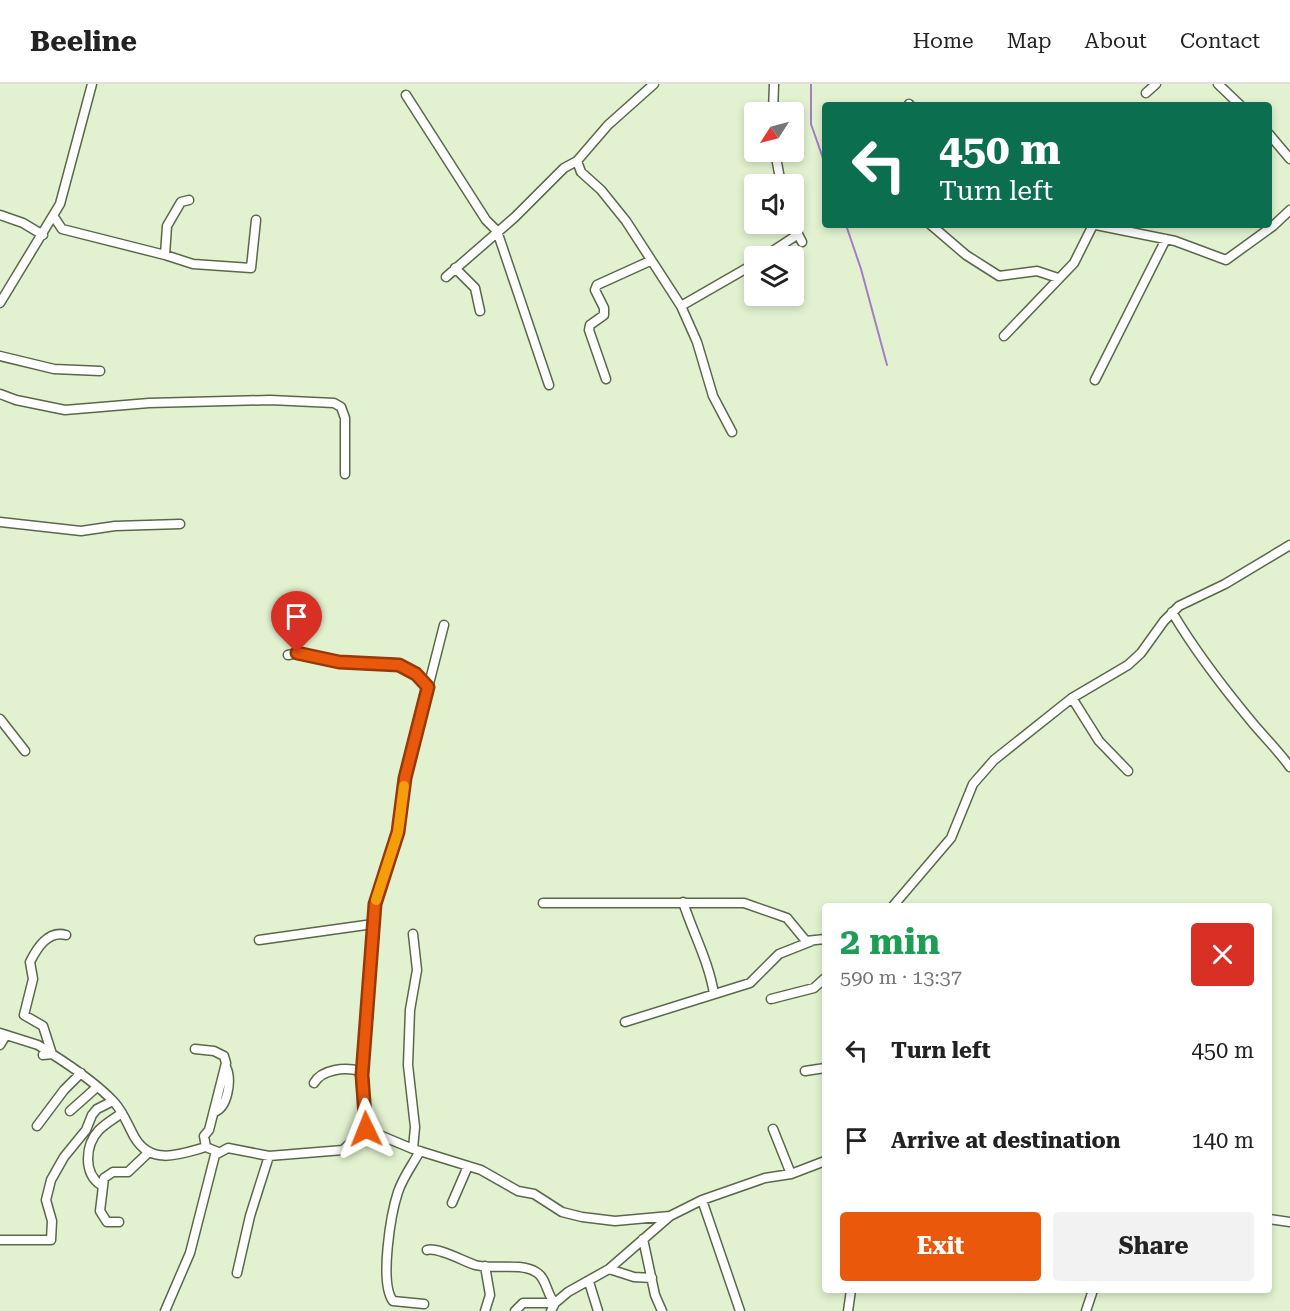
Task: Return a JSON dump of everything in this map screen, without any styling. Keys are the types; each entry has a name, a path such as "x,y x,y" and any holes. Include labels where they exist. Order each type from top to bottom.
{"street":[{"path":"0,303 44,235 60,204 92,84"},
{"path":"446,277 545,190 564,168 577,161 608,125 654,84"},
{"path":"773,102 774,84"},
{"path":"1146,93 1156,84"},
{"path":"1218,84 1237,102"},
{"path":"406,95 480,210 498,231 549,385"},
{"path":"1272,138 1290,159"},
{"path":"577,161 582,172 601,190 626,221 681,306 697,342 713,396 732,432"},
{"path":"165,255 167,226 181,202 189,200"},
{"path":"1272,227 1290,210"},
{"path":"0,215 22,223 44,235"},
{"path":"54,217 62,229 204,265 250,268 256,220"},
{"path":"934,228 966,255 999,276 1037,271 1058,278"},
{"path":"1004,336 1074,263 1092,228"},
{"path":"1109,228 1166,239 1226,260 1270,228"},
{"path":"784,246 800,238 798,234"},
{"path":"1095,380 1166,239"},
{"path":"606,379 589,330 590,325 604,315 595,290 597,285 650,261"},
{"path":"455,268 475,288 480,311"},
{"path":"681,306 744,270"},
{"path":"0,356 54,369 100,371"},
{"path":"0,394 16,400 65,410 149,403 270,400 334,403 341,407 345,418 345,474"},
{"path":"0,522 81,531 115,526 180,524"},
{"path":"896,903 951,838 978,778 1026,732 1072,698 1128,665 1141,653 1172,612 1189,600 1225,584 1290,545"},
{"path":"1172,612 1190,642 1290,767"},
{"path":"366,1129 362,1075 375,904 398,832 405,778 444,625"},
{"path":"288,655 297,653 339,662 399,665 416,674 428,687"},
{"path":"1072,698 1099,741 1128,771"},
{"path":"0,719 25,751"},
{"path":"683,902 697,946 710,967 714,994"},
{"path":"543,903 744,903 787,918 806,941 822,939"},
{"path":"259,940 373,924"},
{"path":"47,1054 43,1026 24,1015 33,979 30,962 46,939 60,934 66,935"},
{"path":"413,934 417,970 410,1010 408,1065 417,1150 399,1189 393,1212 387,1282 393,1301 424,1304"},
{"path":"625,1022 750,983 779,954 812,941"},
{"path":"771,999 814,988 822,981"},
{"path":"0,1045 3,1034 38,1045 47,1054 81,1073 113,1101 136,1140 149,1152 165,1157 183,1156 206,1147"},
{"path":"195,1049 220,1053 224,1056 230,1081 221,1107 214,1112 209,1130 204,1136 203,1144 218,1152"},
{"path":"805,1071 822,1068"},
{"path":"314,1083 325,1073 342,1069 360,1071 362,1075"},
{"path":"37,1126 64,1090 81,1073"},
{"path":"70,1111 97,1088"},
{"path":"0,1240 51,1240 52,1221 46,1200 51,1180 64,1157 86,1130 97,1109 113,1101"},
{"path":"101,1185 94,1180 90,1172 88,1155 91,1142 98,1131 122,1113"},
{"path":"366,1129 417,1150 481,1170 518,1191 534,1194 562,1212 615,1221 670,1216"},
{"path":"165,1311 190,1253 215,1155 218,1152 228,1148 268,1156 343,1150 366,1129"},
{"path":"773,1129 791,1174"},
{"path":"119,1222 110,1223 101,1216 101,1185 104,1178 113,1173 128,1172 149,1152"},
{"path":"237,1273 250,1215 268,1156"},
{"path":"553,1307 568,1292 609,1269 670,1216 702,1200 765,1178 791,1174 822,1162"},
{"path":"452,1203 468,1166"},
{"path":"702,1200 740,1311"},
{"path":"1272,1219 1290,1222"},
{"path":"643,1239 663,1311"},
{"path":"427,1250 431,1249 486,1266 534,1270 543,1278 553,1307"},
{"path":"485,1311 490,1294 486,1266"},
{"path":"609,1269 634,1277 652,1278"},
{"path":"589,1282 598,1311"},
{"path":"848,1311 851,1293"},
{"path":"1086,1311 1092,1293"},
{"path":"514,1311 523,1303 553,1307"}],"waterway":[{"path":"811,84 811,124 822,155"},
{"path":"847,228 861,269 887,365"}],"slow traffic":[{"path":"376,900 398,832 404,786"}],"route":[{"path":"297,653 339,662 399,665 416,674 428,687 405,778 398,832 375,904 362,1075 366,1129"}]}
